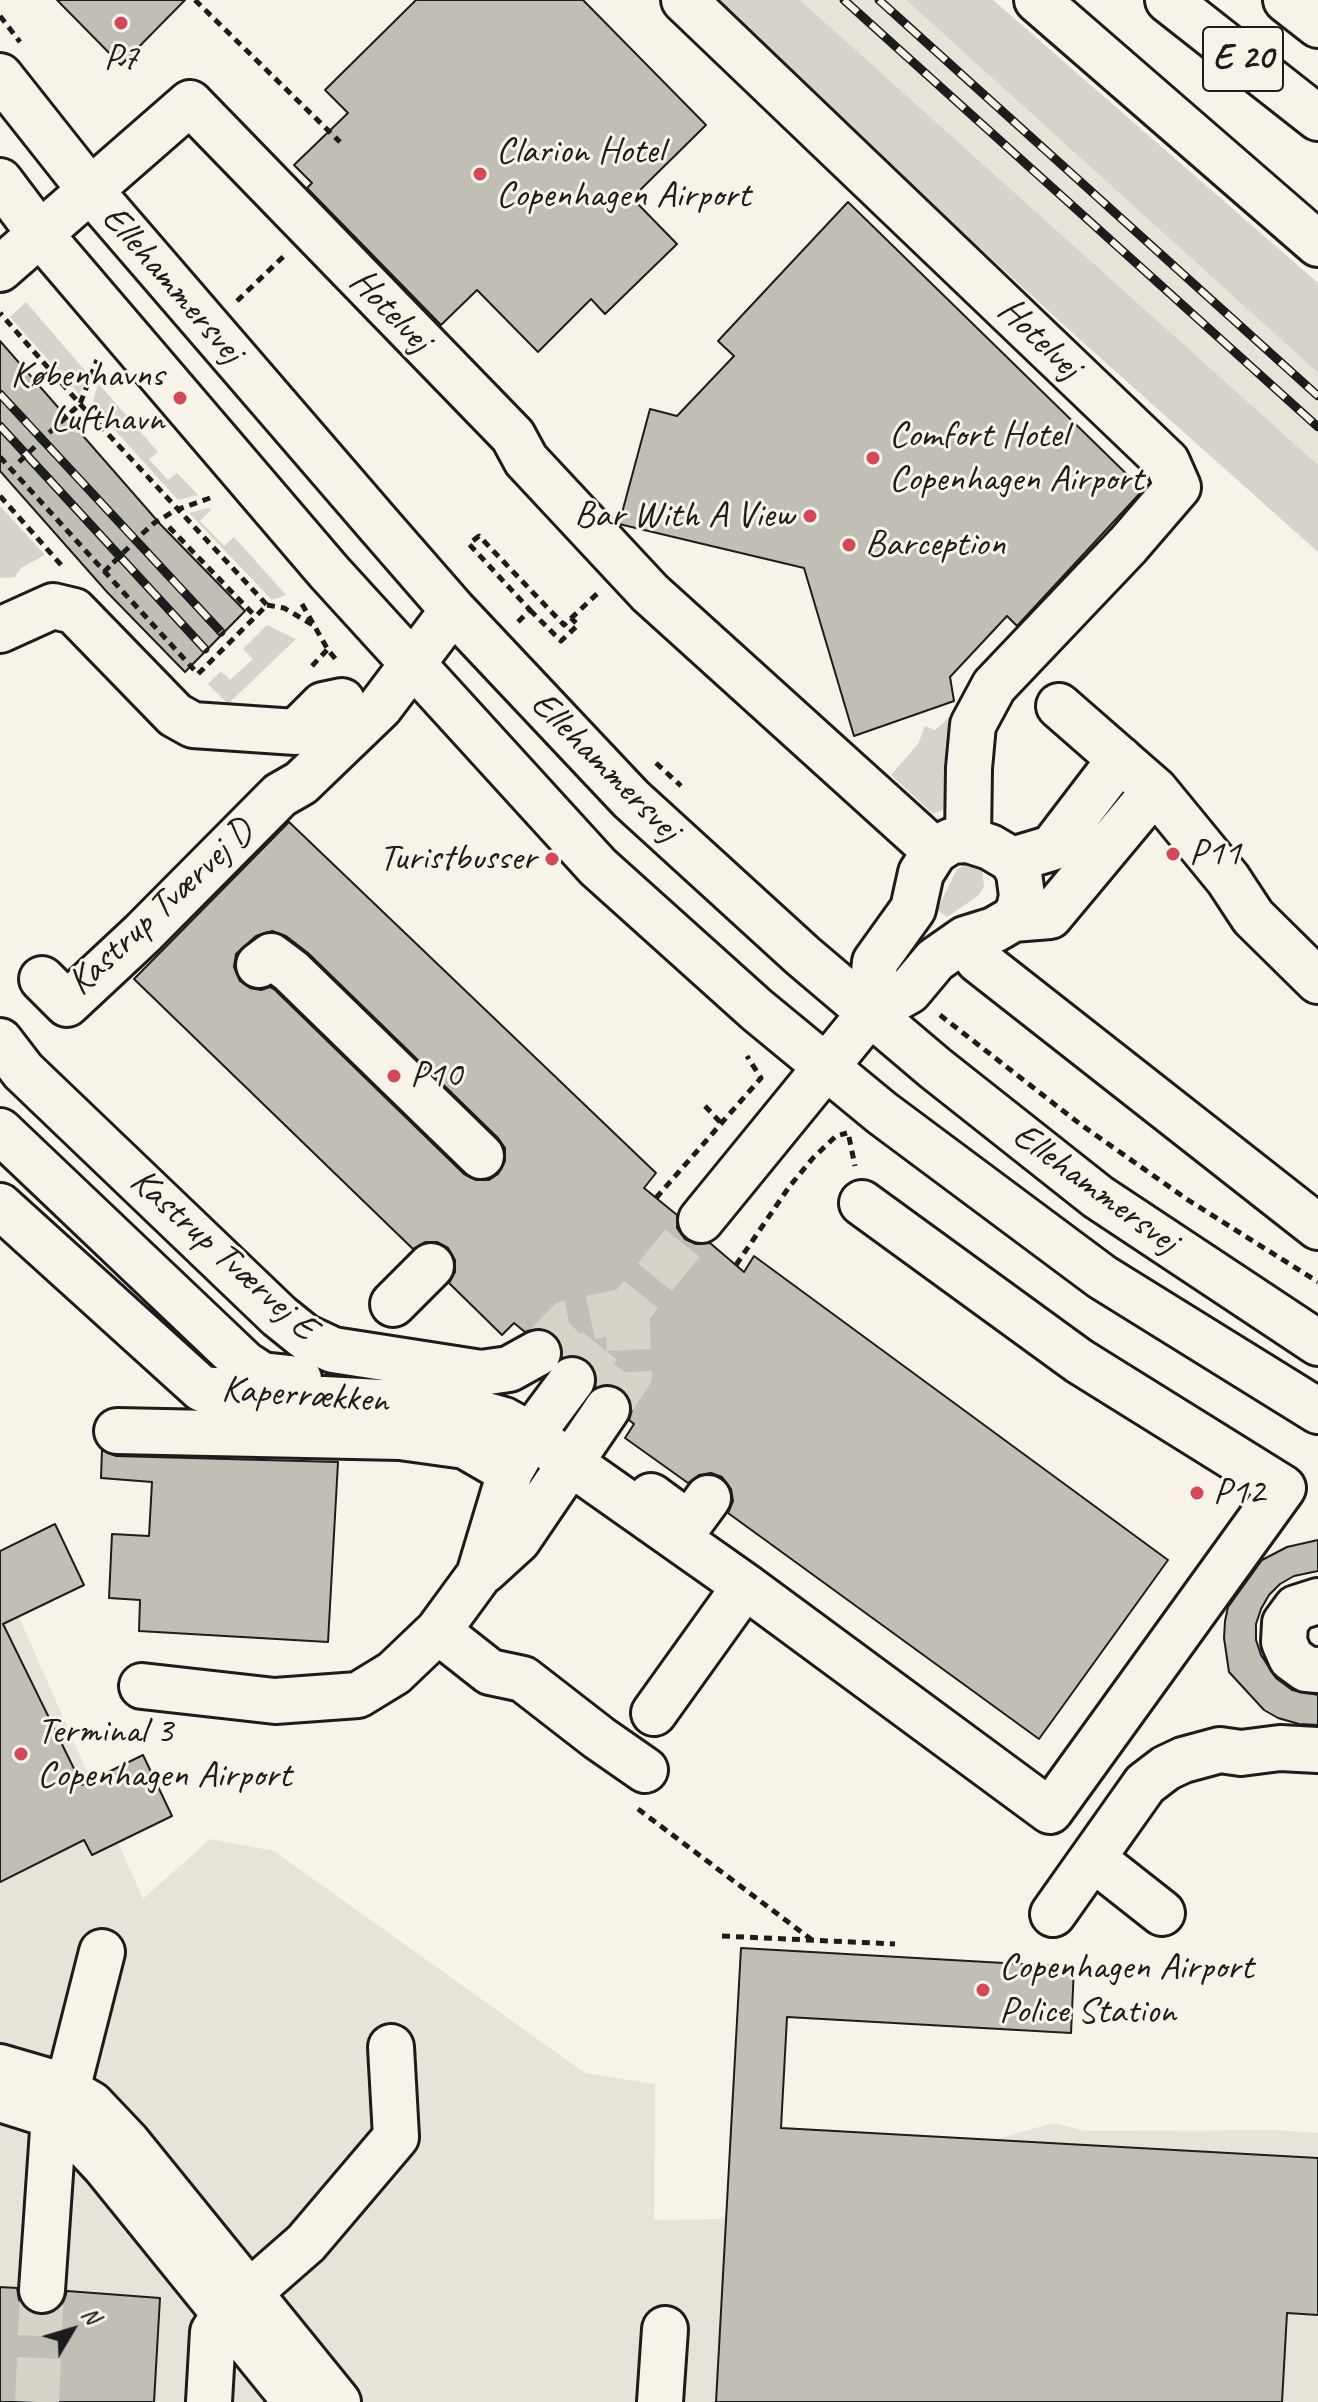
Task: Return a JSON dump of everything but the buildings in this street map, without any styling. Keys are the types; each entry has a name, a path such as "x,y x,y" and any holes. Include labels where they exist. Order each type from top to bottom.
{"main road":[{"name":"Hotelvej","path":"684,0 1167,462 1178,487 1136,548 994,686 973,725 952,846"},
{"path":"1037,0 1318,244"},
{"name":"E 20","path":"1168,0 1318,118"},
{"name":"E 20","path":"1286,0 1318,25"},
{"name":"Ellehammersvej","path":"12,62 91,191 445,599 631,799 870,1013 1098,1197 1318,1343"},
{"name":"Hotelvej","path":"91,191 190,103 513,436 526,460 650,593 952,846"},
{"name":"Ellehammersvej","path":"0,181 40,234 399,652 598,867 757,1010 882,1113 1102,1277 1318,1411"},
{"path":"0,269 91,191"},
{"path":"399,652 445,599"},
{"path":"0,630 53,606 74,611 175,715 193,725 242,731 296,732 323,705 342,701"},
{"name":"Kastrup Tværvej D","path":"42,979 67,1004 142,934 280,795 342,701 399,652"},
{"name":"Kastrup Tværvej D","path":"280,795 301,783 380,707 399,652"},
{"path":"1059,706 1155,790 1228,879 1253,917 1318,981"},
{"path":"1012,860 1052,848 1120,759"},
{"path":"701,1220 870,1013 909,991 935,960 965,939 994,930 1013,919 1050,916 1155,790"},
{"path":"870,1013 875,962 913,909 921,873 952,846 990,847 1012,860 1019,873 1022,896 1013,919"},
{"path":"259,965 271,956 291,971 481,1156"},
{"path":"978,960 1318,1227"},
{"name":"Kastrup Tværvej E","path":"0,1041 23,1071 279,1316 305,1337 333,1350 481,1373 509,1369 538,1353"},
{"name":"Kaperrækken","path":"0,1131 223,1343 262,1375 388,1380 481,1373"},
{"path":"576,1452 683,1542 1050,1811 1283,1488 1079,1361 862,1203"},
{"name":"Kaperrækken","path":"0,1206 202,1389 454,1406 504,1420 551,1408 576,1452"},
{"path":"393,1304 431,1266"},
{"path":"479,1575 510,1472 551,1408"},
{"path":"142,1686 275,1701 358,1695 394,1673 438,1631 479,1575 518,1540 607,1409"},
{"path":"117,1431 400,1437 465,1446 510,1472"},
{"path":"576,1452 689,1524 708,1498"},
{"path":"654,1713 745,1586"},
{"path":"1318,1601 1296,1608 1285,1623 1284,1642 1291,1658 1306,1669 1318,1670"},
{"path":"438,1631 490,1672 525,1705 572,1739 599,1738 645,1770"},
{"path":"1241,1753 1221,1765 1185,1775 1170,1786 1136,1830 1084,1908 1072,1914 1053,1914 1145,1784 1183,1760 1220,1750 1241,1753 1280,1748 1318,1750"},
{"path":"1110,1872 1162,1913"},
{"path":"42,2290 60,2103 102,1952"},
{"path":"209,2402 213,2332 238,2304 306,2243 396,2137 391,2047"},
{"path":"0,2067 55,2083 71,2130 238,2304 338,2402"},
{"path":"0,2099 60,2103"},
{"path":"238,2304 296,2402"},
{"path":"660,2402 665,2329"}],"path":[{"path":"195,0 340,142"},
{"path":"0,16 12,62"},
{"path":"225,292 235,303 268,272"},
{"path":"0,313 176,510 267,605 284,608 315,625"},
{"path":"11,469 80,404 97,359"},
{"path":"0,457 198,674 267,605"},
{"path":"104,572 154,523 176,510 213,497"},
{"path":"169,527 255,616"},
{"path":"571,618 578,625 561,641 469,544 479,536 564,625 571,618 626,567"},
{"path":"518,622 530,610"},
{"path":"507,611 528,633"},
{"path":"647,754 692,797"},
{"path":"909,991 1080,1124 1176,1192 1318,1282"},
{"path":"656,1198 761,1078 740,1045"},
{"path":"705,1106 721,1123"},
{"path":"722,1936 895,1944"}],"shaded area":[{"path":"709,0 800,0 1318,465 1318,552 1078,338"},
{"path":"800,0 906,0 1318,373 1318,465"},
{"path":"906,0 993,0 1318,283 1318,373"},
{"path":"26,302 87,373 80,395 10,317"},
{"path":"98,383 158,452 149,459 168,480 177,473 198,495 178,500 92,405"},
{"path":"0,506 45,555 21,568 15,577 0,578"},
{"path":"211,510 200,521 224,546 234,537 286,595 272,600 189,513"},
{"path":"267,625 296,639 228,704 208,684 221,671 230,680 253,659 243,649"},
{"path":"954,713 952,806 933,814 891,775 918,744 925,726 935,730"},
{"path":"966,865 982,869 984,887 978,896 947,917 937,910 957,869"},
{"path":"0,1574 143,1899 210,1839 274,1851 585,2073 655,2084 654,2220 719,2219 1053,2123 1086,2131 1275,2130 1318,2133 1318,2402 0,2402"}],"tunnel":[{"path":"572,1380 701,1220"},
{"path":"538,1353 568,1322 627,1310"},
{"path":"607,1409 630,1375 627,1310"},
{"path":"37,2402 42,2290"}],"railway":[{"path":"844,0 1318,427"},
{"path":"879,0 1318,396"},
{"path":"0,394 221,632"},
{"path":"0,426 205,649"}],"place":[{"name":"P7","path":"121,23"},
{"name":"Clarion Hotel Copenhagen Airport","path":"480,174"},
{"name":"Københavns Lufthavn","path":"180,398"},
{"name":"Comfort Hotel Copenhagen Airport","path":"873,458"},
{"name":"Bar With A View","path":"810,516"},
{"name":"Barception","path":"849,545"},
{"name":"P11","path":"1173,854"},
{"name":"Turistbusser","path":"552,859"},
{"name":"P10","path":"394,1076"},
{"name":"P12","path":"1197,1493"},
{"name":"Terminal 3 Copenhagen Airport","path":"21,1754"},
{"name":"Copenhagen Airport Police Station","path":"983,1990"}]}
